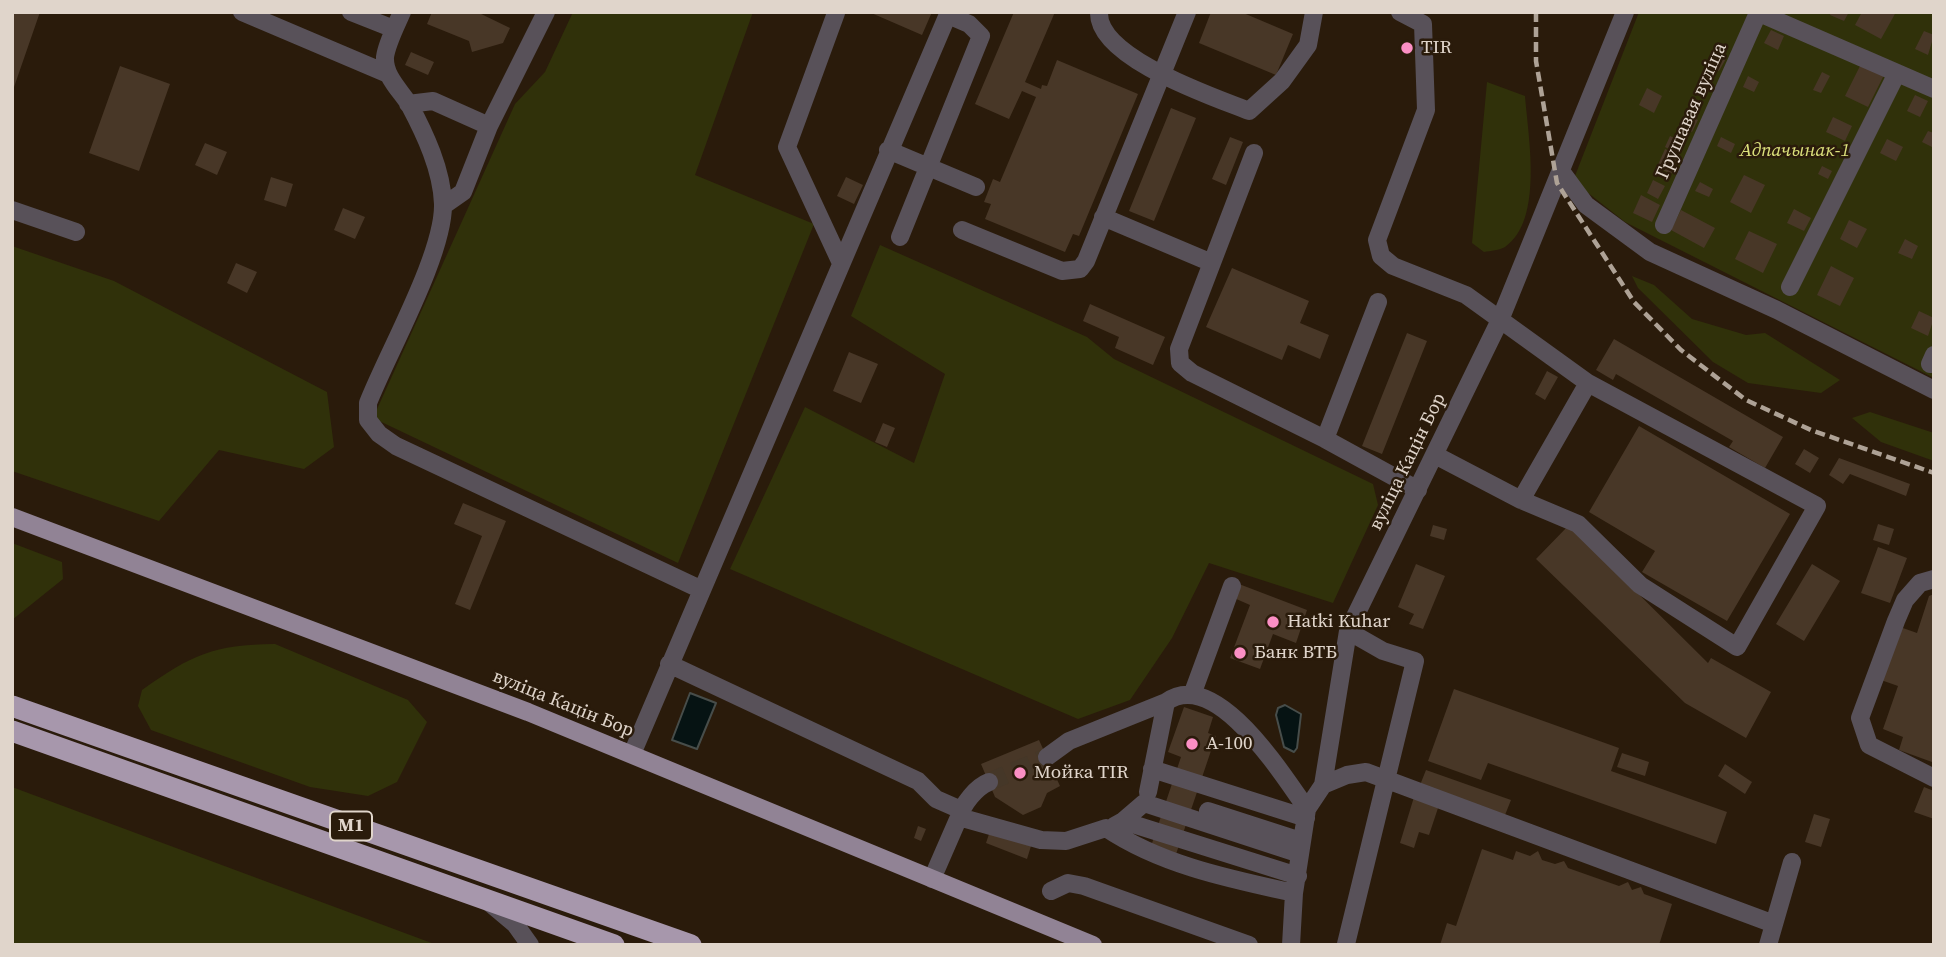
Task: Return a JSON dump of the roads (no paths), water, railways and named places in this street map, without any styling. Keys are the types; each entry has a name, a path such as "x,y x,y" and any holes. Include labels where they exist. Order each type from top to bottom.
{"highway":[{"name":"М1","path":"12,706 691,945"},
{"name":"М1","path":"12,731 614,945"}],"main road":[{"name":"вуліца Кацін Бор","path":"12,517 528,712 1093,945"}],"street":[{"path":"243,12 388,74"},
{"path":"351,12 398,21 385,58 388,74 408,104 440,176 443,206 440,232 368,403 368,420 379,435 432,464 702,590"},
{"path":"443,206 463,192 489,126 546,12"},
{"path":"1099,12 1104,31 1143,65 1160,75 1249,111 1282,81 1308,45 1314,12"},
{"path":"962,230 1070,272 1080,269 1086,261 1187,12"},
{"path":"1400,12 1423,24 1426,110 1377,240 1381,256 1393,266 1466,295 1588,383 1817,506 1737,647 1640,585 1578,524 1521,500 1435,455"},
{"name":"вуліца Кацін Бор","path":"1300,852 1323,785 1348,631 1500,320 1625,12"},
{"path":"836,13 787,147 841,261"},
{"path":"1757,13 1934,89"},
{"name":"Грушавая вуліца","path":"1664,225 1757,13"},
{"path":"632,754 948,14 970,24 981,36 900,237"},
{"path":"1790,287 1897,73"},
{"path":"408,104 433,101 489,126"},
{"path":"888,150 976,187"},
{"path":"1254,153 1179,349 1180,363 1192,373 1325,439 1418,490"},
{"path":"1561,171 1586,205 1650,252 1777,310 1934,390"},
{"path":"12,210 76,232"},
{"path":"1103,217 1212,263"},
{"path":"1325,439 1378,302"},
{"path":"1521,500 1588,383"},
{"path":"1934,579 1920,583 1905,600 1860,718 1869,746 1934,778"},
{"path":"1192,695 1233,586"},
{"path":"1346,944 1415,661 1384,651 1348,631"},
{"path":"669,664 918,781 936,799 960,813 1041,840 1080,839 1137,799"},
{"path":"1047,757 1069,741 1167,702 1176,695 1192,695 1220,706 1249,731 1300,852 1291,945"},
{"path":"1167,702 1137,799 1135,847 1234,880 1300,852"},
{"path":"1323,785 1347,775 1366,772 1774,924"},
{"path":"932,879 960,813 981,785 989,782"},
{"path":"1137,799 1300,852"},
{"path":"1137,799 1300,852"},
{"path":"1137,799 1300,852"},
{"path":"1768,945 1792,862"},
{"path":"1051,891 1068,883 1084,886 1249,945"},
{"path":"484,899 515,924 530,945"}],"tunnel":[{"path":"989,782 1047,757"}],"railway":[{"path":"1536,12 1536,61 1557,183 1634,302 1681,350 1746,400 1811,430 1934,473"}],"place":[{"name":"TIR","path":"1407,48"},
{"name":"Hatki Kuhar","path":"1273,622"},
{"name":"Банк ВТБ","path":"1240,653"},
{"name":"А-100","path":"1192,744"},
{"name":"Мойка TIR","path":"1020,773"}],"park label":[{"name":"Адпачынак-1","path":"1795,151"}]}
